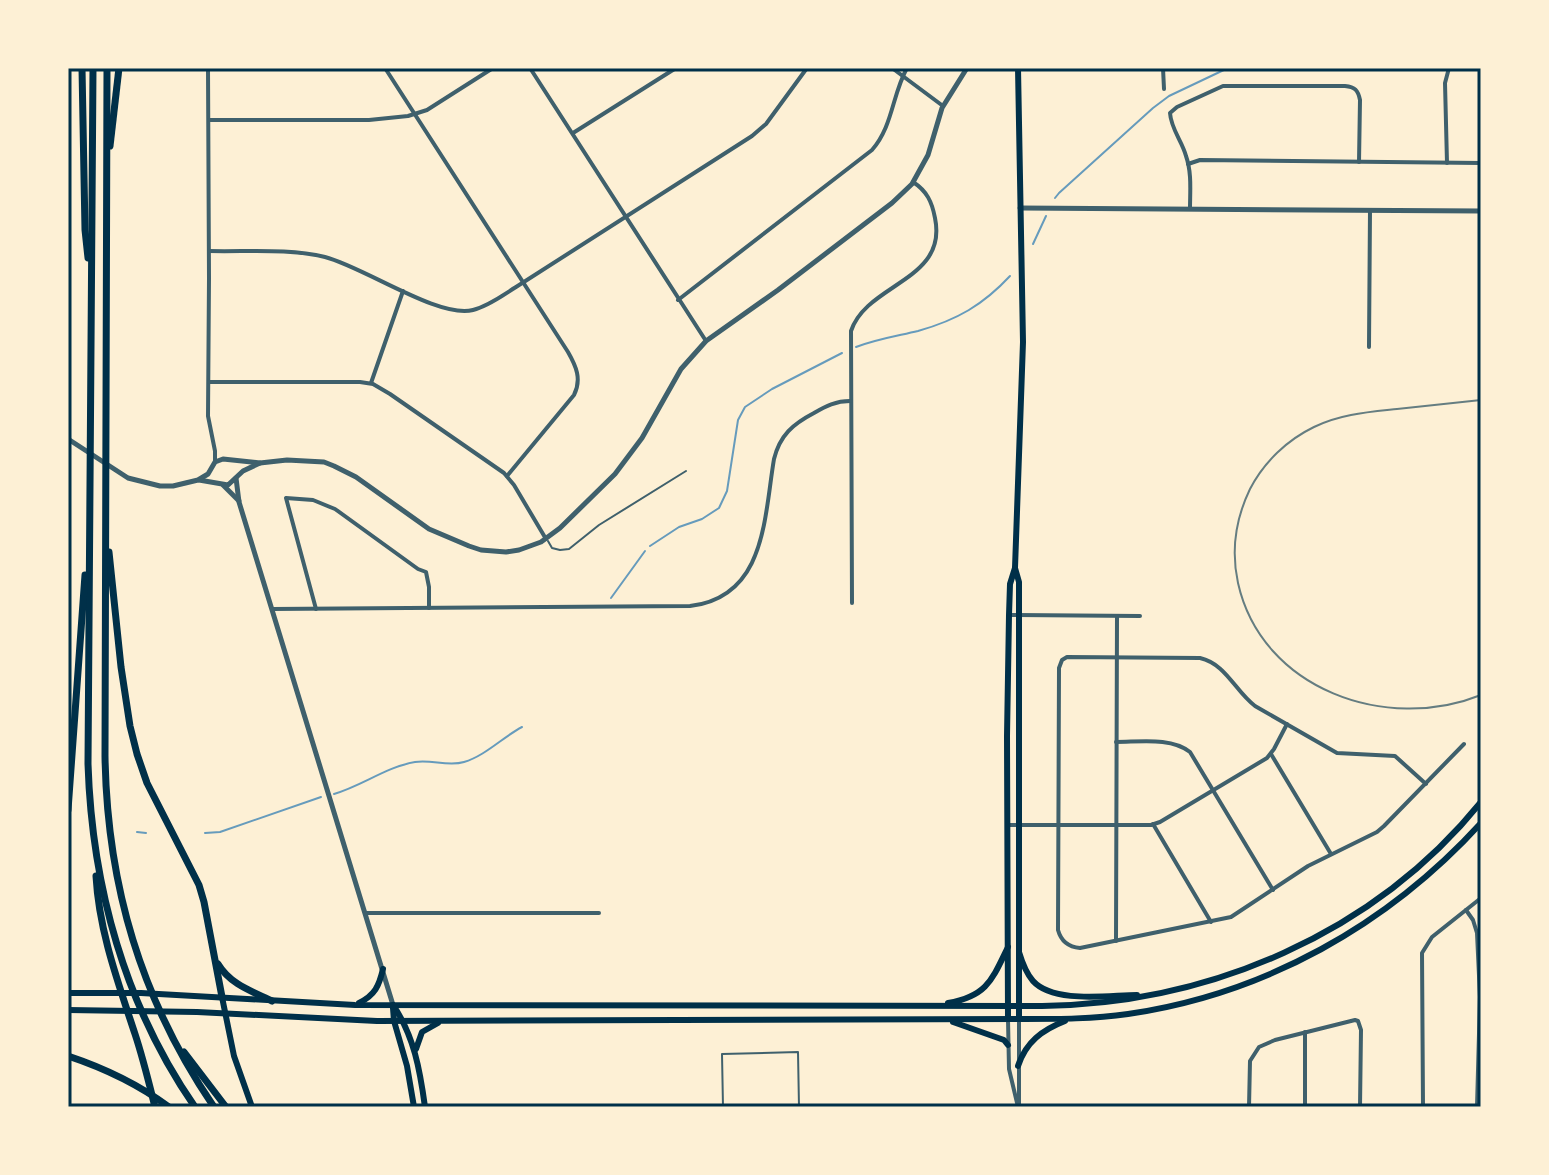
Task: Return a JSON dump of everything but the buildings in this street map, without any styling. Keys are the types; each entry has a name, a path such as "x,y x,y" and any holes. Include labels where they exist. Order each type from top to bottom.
{"highway":[{"path":"82,68 85,230 92,291"},
{"path":"93,68 88,764 97,891 104,934 155,1107"},
{"path":"107,68 106,799 113,859 133,943 153,998 183,1058 214,1107"},
{"path":"107,172 119,68"},
{"path":"105,510 121,667 137,754 147,783 199,885 222,997"},
{"path":"68,810 90,533"},
{"path":"94,838 105,899 131,987 155,1041 195,1107"},
{"path":"215,958 227,977 272,1001"},
{"path":"153,998 185,1052 226,1107"},
{"path":"68,1056 138,1086 166,1105"}],"main road":[{"path":"1008,1019 1009,615 1010,584 1015,568 1023,342 1018,68"},
{"path":"1015,568 1019,582 1019,1019"},
{"path":"68,993 222,997 355,1005 1092,1004 1157,995 1198,985 1243,971 1289,951 1376,900 1430,856 1481,802"},
{"path":"68,1010 394,1021 1076,1019 1139,1012 1194,1001 1249,982 1334,943 1390,906 1430,874 1481,823"},
{"path":"1008,916 1019,919"},
{"path":"929,1006 964,1000 982,990 994,976 1008,947"},
{"path":"1019,952 1033,981 1051,992 1071,996 1157,995"},
{"path":"355,1005 375,992 383,969"},
{"path":"222,997 234,1056 252,1107"},
{"path":"393,1005 414,1107"},
{"path":"393,1005 404,1021 415,1052 425,1107"},
{"path":"942,1019 995,1036 1008,1045"},
{"path":"1018,1066 1026,1048 1042,1032 1076,1019"},
{"path":"415,1052 422,1032 446,1021"}],"street":[{"path":"208,68 209,424 214,446 211,474 215,482 239,502"},
{"path":"385,68 574,362 578,383 570,402 507,476"},
{"path":"208,120 369,120 415,115 493,68"},
{"path":"530,68 706,341"},
{"path":"572,134 676,68"},
{"path":"209,251 316,255 352,267 441,307 463,312 485,306 758,132 807,68"},
{"path":"892,68 943,106"},
{"path":"678,300 872,150 886,129 907,68"},
{"path":"68,439 137,482 160,486 198,480 208,474 214,464 229,460 260,463 310,460 334,466 356,477 429,529 481,550 519,550 546,539 615,474 642,438 681,369 706,341 892,203 913,182 928,155 943,106 967,68"},
{"path":"1163,68 1164,89"},
{"path":"1447,163 1445,83 1449,68"},
{"path":"1190,209 1188,164 1170,113 1177,107 1230,85 1349,86 1357,90 1360,100 1359,162"},
{"path":"1188,164 1200,160 1481,163"},
{"path":"852,603 850,339 854,322 864,310 923,265 935,245 937,231 932,204 926,192 913,182"},
{"path":"1020,208 1481,211"},
{"path":"1369,347 1370,210"},
{"path":"371,384 403,291"},
{"path":"209,382 371,384 507,476 546,539"},
{"path":"272,609 690,606 714,600 738,584 752,565 776,450 785,434 798,421 832,404 850,401"},
{"path":"214,446 237,468 239,502 393,1005"},
{"path":"198,480 221,485 232,483 248,468 260,463"},
{"path":"316,609 286,498 313,500 335,509 426,572 429,608"},
{"path":"1009,615 1140,616"},
{"path":"1116,941 1117,616"},
{"path":"1426,784 1395,756 1343,754 1287,724 1249,701 1224,671 1207,659 1067,657 1059,668 1059,936 1066,944 1080,948 1238,914 1308,866 1384,826 1426,784 1464,744"},
{"path":"1008,825 1153,824 1165,820 1271,754 1287,724"},
{"path":"1116,742 1170,743 1184,747 1194,758 1273,890"},
{"path":"1271,754 1331,854"},
{"path":"1153,824 1211,922"},
{"path":"1423,1107 1422,953 1432,937 1481,898"},
{"path":"1466,910 1477,933 1480,997 1477,1107"},
{"path":"365,913 599,913"},
{"path":"1008,1019 1010,1076 1019,1107"},
{"path":"1019,1019 1019,1107"},
{"path":"1249,1107 1250,1061 1256,1049 1263,1044 1305,1032 1358,1021 1361,1030 1360,1107"},
{"path":"1305,1032 1305,1107"}],"lane":[{"path":"546,539 552,548 569,549 599,525 686,471"},
{"path":"723,1107 722,1054 798,1052 799,1107"}],"waterway":[{"path":"1055,198 1153,108 1169,96 1228,68"},
{"path":"1033,244 1046,216"},
{"path":"856,347 945,322 979,303 1010,276"},
{"path":"650,546 679,527 702,519 719,508 727,491 738,420 745,407 772,389 842,353"},
{"path":"611,598 645,551"},
{"path":"334,794 404,764 421,761 464,762 522,727"},
{"path":"205,833 220,832 321,797"},
{"path":"137,832 146,833"}],"railway":[{"path":"1481,400 1344,416 1304,432 1277,453 1256,479 1241,511 1235,547 1238,583 1251,620 1273,651 1301,675 1333,693 1369,704 1407,709 1445,705 1481,695"}]}
